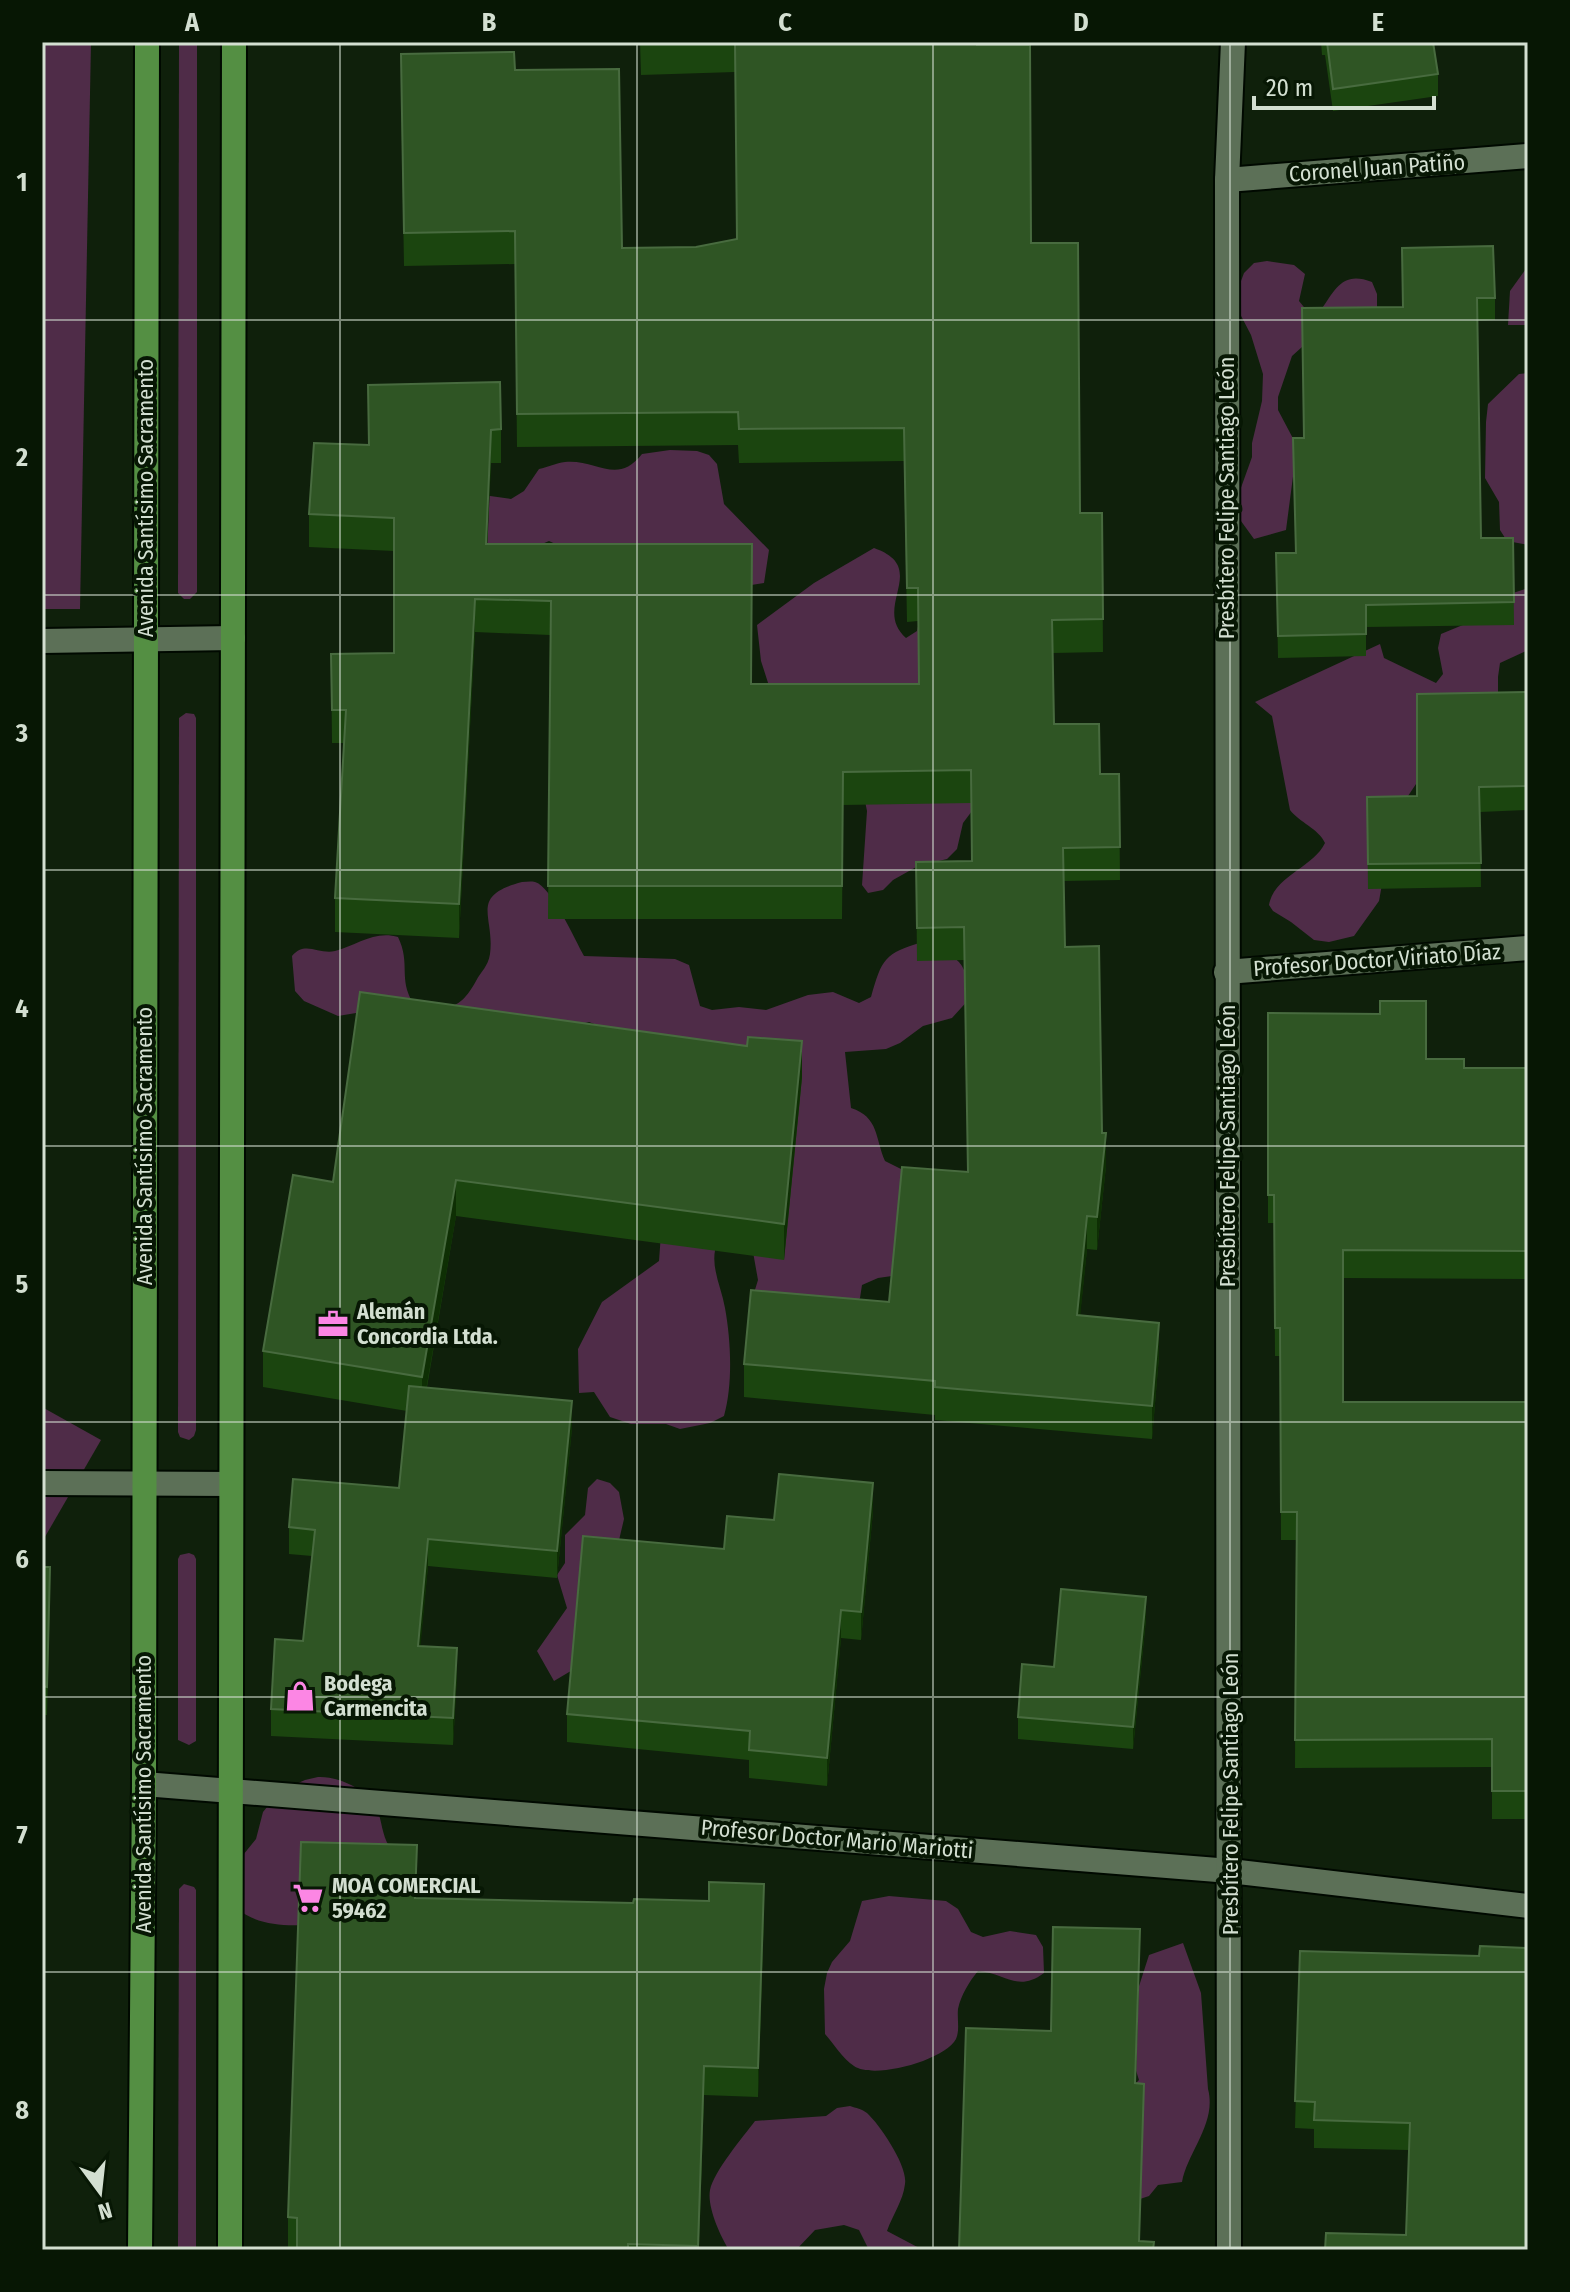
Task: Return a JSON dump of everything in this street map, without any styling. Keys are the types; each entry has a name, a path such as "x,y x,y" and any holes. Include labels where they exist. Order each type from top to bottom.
{"main road":[{"name":"Avenida Santísimo Sacramento","path":"140,2250 144,1784 147,42"},
{"path":"230,2250 234,42"}],"street":[{"name":"Presbítero Felipe Santiago León","path":"1229,2250 1227,180 1233,42"},
{"name":"Coronel Juan Patiño","path":"1227,180 1528,156"},
{"path":"42,641 233,638"},
{"name":"Profesor Doctor Viriato Díaz","path":"1226,972 1528,948"},
{"path":"42,1483 231,1484"},
{"name":"Profesor Doctor Mario Mariotti","path":"144,1784 1230,1871 1528,1906"}],"shaded area":[{"path":"42,42 91,42 80,609 42,609"},
{"path":"179,42 197,42 197,592 190,599 184,599 178,593"},
{"path":"1267,261 1294,265 1305,274 1299,301 1308,312 1321,310 1336,289 1347,280 1372,282 1377,294 1377,319 1302,347 1292,356 1278,397 1278,410 1297,446 1286,530 1254,539 1233,510 1252,457 1252,443 1262,401 1263,374 1235,297 1244,273 1254,263"},
{"path":"1528,266 1528,325 1508,325 1510,291"},
{"path":"1528,373 1528,545 1507,541 1500,530 1499,502 1485,478 1488,404 1519,374"},
{"path":"670,450 697,451 709,455 717,464 724,504 769,550 764,583 726,589 564,548 549,541 535,547 511,567 444,511 483,495 511,499 524,491 539,469 558,463 576,462 615,470 633,463 642,454"},
{"path":"874,548 890,556 898,566 900,577 894,614 897,626 906,638 917,631 920,617 996,779 963,823 957,849 947,859 918,866 893,880 883,890 868,893 862,885 867,811 863,791 770,689 761,661 757,625 814,583"},
{"path":"1528,588 1528,650 1500,663 1498,704 1424,772 1394,817 1379,901 1354,936 1329,942 1314,940 1269,905 1278,886 1312,859 1325,843 1290,810 1272,716 1255,702 1380,644 1384,658 1436,683 1443,674 1438,648 1441,634 1470,622 1513,593"},
{"path":"186,713 194,714 196,718 196,1430 189,1440 180,1437 178,1432 179,718"},
{"path":"522,882 535,882 548,893 584,956 675,959 689,965 700,1006 712,1010 739,1007 766,1010 808,995 833,992 859,1003 871,997 886,959 923,942 958,961 966,974 971,997 952,1018 923,1026 886,1049 845,1052 851,1108 867,1117 875,1129 885,1161 909,1173 892,1276 862,1285 860,1298 844,1321 754,1293 758,1280 753,1252 718,1241 714,1258 727,1321 730,1376 724,1416 710,1423 680,1429 666,1424 631,1424 610,1417 594,1392 579,1393 578,1349 602,1302 659,1261 672,1083 615,1032 589,1022 561,1029 372,1017 356,1013 338,1016 304,1001 295,991 292,956 297,951 307,948 335,951 374,937 390,935 398,937 402,947 406,986 413,1003 443,1007 457,1004 469,992 489,958 489,901 505,888"},
{"path":"42,1407 101,1440 42,1542"},
{"path":"597,1479 610,1483 619,1492 624,1519 591,1659 554,1681 537,1651 567,1608 557,1575 565,1563 565,1535 585,1515 588,1488"},
{"path":"189,1553 196,1559 196,1741 189,1745 178,1740 178,1559 180,1555"},
{"path":"318,1777 344,1782 367,1796 377,1809 389,1846 407,1865 303,1925 276,1924 251,1918 237,1908 239,1860 256,1839 263,1812 280,1791"},
{"path":"184,1884 196,1890 196,2250 178,2250 179,1889"},
{"path":"889,1896 946,1901 958,1909 971,1932 983,1937 1010,1931 1036,1935 1043,1947 1044,1973 1035,1979 1019,1982 978,1971 961,1999 957,2036 949,2047 908,2066 864,2070 846,2059 825,2034 824,1989 832,1962 850,1941 862,1901"},
{"path":"1183,1943 1201,1993 1209,2114 1182,2182 1158,2185 1149,2196 1137,2200 1134,2085 1139,2080 1124,2033 1149,1955"},
{"path":"850,2106 865,2112 886,2136 905,2176 904,2190 887,2231 923,2250 869,2250 859,2230 844,2225 815,2230 796,2250 729,2250 712,2212 710,2190 723,2164 755,2121 826,2116 837,2108"}],"building":[{"path":"735,42 977,42 977,45 1030,45 1031,243 1078,243 1080,513 1102,513 1103,619 1052,620 1054,724 1099,724 1100,774 1119,774 1120,847 1063,848 1065,947 1099,946 1102,1133 1106,1133 1097,1217 1087,1216 1077,1315 1159,1323 1152,1406 935,1387 935,1381 744,1364 751,1290 889,1302 902,1167 968,1172 964,927 917,928 916,862 972,861 971,770 843,772 842,886 548,886 551,601 475,599 459,904 335,898 346,710 332,710 331,654 394,653 394,518 309,514 314,443 369,445 368,385 500,382 501,429 491,430 486,544 752,544 751,684 919,684 918,588 907,588 904,428 739,429 738,412 517,414 515,231 404,233 401,54 514,52 515,70 619,69 622,248 696,247 737,239"},
{"path":"1327,42 1433,42 1438,74 1333,89"},
{"path":"1493,246 1495,298 1477,298 1481,538 1513,538 1514,602 1366,605 1366,634 1278,636 1276,553 1296,553 1293,438 1304,438 1302,308 1403,307 1402,248"},
{"path":"1527,635 1528,786 1479,787 1481,863 1368,864 1367,797 1417,796 1417,694 1527,692"},
{"path":"360,992 747,1046 748,1037 802,1041 784,1224 456,1180 422,1377 263,1351 293,1175 333,1182"},
{"path":"1380,1001 1426,1001 1426,1059 1464,1059 1464,1068 1528,1068 1528,1251 1343,1250 1343,1402 1528,1402 1528,1791 1492,1791 1492,1739 1295,1740 1297,1512 1281,1512 1280,1328 1275,1328 1274,1195 1268,1195 1268,1013 1380,1014"},
{"path":"409,1386 572,1401 557,1551 428,1539 418,1646 457,1648 453,1718 271,1709 275,1639 303,1641 315,1530 289,1527 293,1479 399,1488"},
{"path":"779,1474 873,1483 861,1612 841,1610 827,1758 749,1750 750,1731 567,1714 583,1536 724,1549 727,1516 774,1520"},
{"path":"42,1567 50,1567 47,1687 42,1686"},
{"path":"1061,1589 1146,1597 1133,1727 1018,1717 1022,1664 1054,1667"},
{"path":"301,1842 417,1845 415,1898 633,1903 634,1899 709,1901 709,1882 764,1884 758,2068 704,2066 698,2246 628,2244 628,2250 297,2250 297,2218 288,2217"},
{"path":"1053,1927 1140,1929 1135,2083 1144,2084 1139,2241 1154,2242 1153,2250 959,2250 966,2028 1051,2031"},
{"path":"1480,1946 1528,1948 1528,2250 1325,2250 1326,2233 1406,2235 1410,2123 1314,2120 1315,2102 1295,2101 1300,1951 1479,1956"}],"place":[{"name":"Alemán Concordia Ltda.","path":"333,1324"},
{"name":"Bodega Carmencita","path":"300,1696"},
{"name":"MOA COMERCIAL 59462","path":"308,1898"}]}
